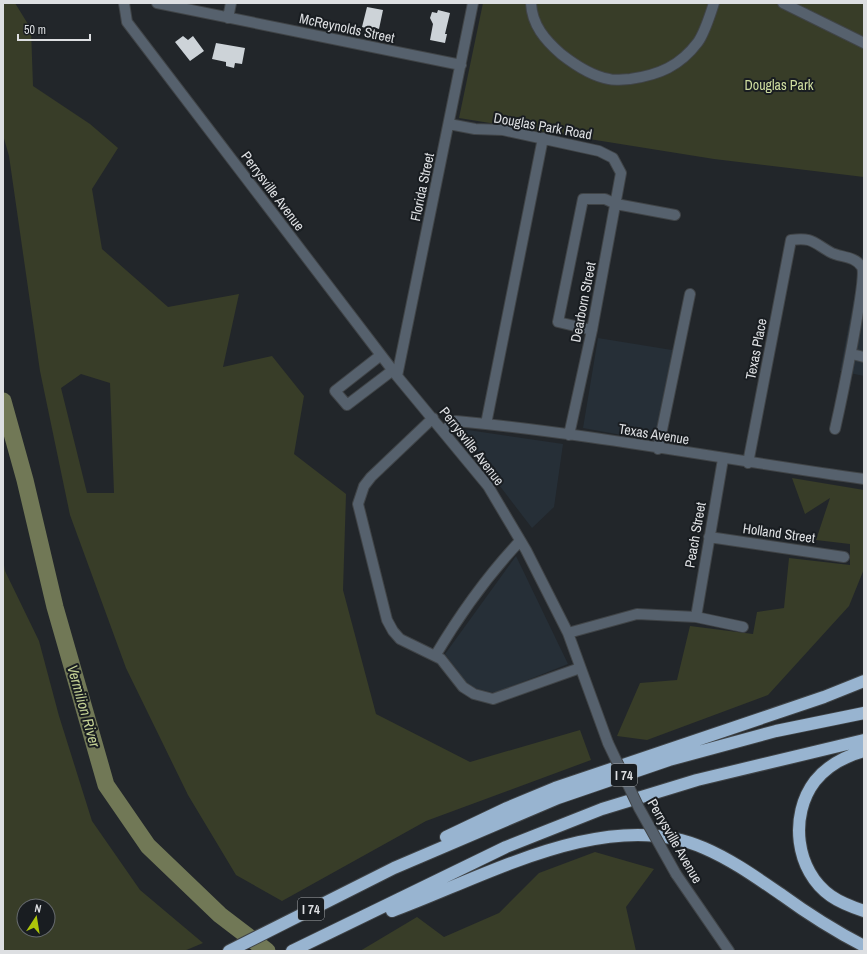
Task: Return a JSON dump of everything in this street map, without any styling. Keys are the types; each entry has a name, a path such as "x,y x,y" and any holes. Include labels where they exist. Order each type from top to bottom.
{"highway":[{"path":"394,868 425,847 507,808 555,788 824,697 864,682"},
{"name":"I 74","path":"230,951 394,868 558,798 668,760 776,731 864,713"},
{"name":"I 74","path":"292,951 318,938 418,896 506,847 602,810 697,780 864,740"},
{"path":"864,751 851,755 830,768 815,781 805,801 799,829 799,842 805,864 815,880 830,895 849,906 864,911"},
{"path":"418,896 536,854 588,838 629,834 664,836 704,847 738,865 831,928 864,946"}],"street":[{"name":"Perrysville Avenue","path":"124,3 127,22 395,373 488,486 520,541 568,633 608,743 639,808 676,874 729,951"},
{"name":"McReynolds Street","path":"158,3 195,7 228,18 461,66"},
{"path":"228,18 231,3"},
{"name":"Florida Street","path":"395,373 449,124 473,3"},
{"path":"531,3 532,11 542,36 568,60 592,74 610,80 650,76 664,72 684,56 698,42 714,3"},
{"path":"783,3 864,43"},
{"name":"Douglas Park Road","path":"449,124 475,129 502,130 599,151 613,158 621,173"},
{"path":"486,424 543,138"},
{"name":"Dearborn Street","path":"569,435 592,330 621,173"},
{"path":"592,330 558,322 583,199 605,199 616,204 676,215"},
{"name":"Texas Place","path":"748,463 791,240 806,238 831,253 857,261 863,269 863,283"},
{"path":"835,429 862,304 863,283"},
{"path":"658,449 690,294"},
{"path":"852,354 864,357"},
{"path":"381,355 335,390 347,405 395,373"},
{"path":"432,418 371,477 364,486 358,504 387,620 392,631 400,639 441,659 463,687 474,694 492,699 580,668"},
{"name":"Texas Avenue","path":"443,431 456,421 486,424 569,435 864,480"},
{"name":"Peach Street","path":"696,617 723,459"},
{"name":"Holland Street","path":"709,537 844,557"},
{"path":"435,656 463,610 495,567 520,541"},
{"path":"568,633 637,614 696,617 743,627"}],"shaded area":[{"path":"864,246 864,376 840,371"},
{"path":"598,338 678,351 660,442 583,428"},
{"path":"468,430 563,444 554,507 532,528 460,434"},
{"path":"516,556 568,664 495,693 470,687 445,654"}],"green space":[{"path":"3,3 15,3 31,29 33,86 90,124 118,148 92,189 102,249 168,307 239,294 223,367 272,356 304,396 294,454 346,494 343,590 376,714 470,762 580,730 591,760 426,821 282,901 236,875 188,795 126,668 70,515 40,371 9,156 3,135","holes":["81,374 110,383 114,493 87,493 61,388"]},
{"name":"Douglas Park","path":"483,3 864,3 864,177 714,159 459,118"},
{"path":"792,478 864,490 864,569 849,606 768,695 647,740 617,736 640,683 677,680 690,626 753,634 757,612 784,608 789,558 850,565 850,544 816,540 830,498 805,514"},
{"path":"3,559 5,571 39,641 59,716 92,821 140,890 203,943 184,951 3,951"},
{"path":"595,852 654,869 626,907 636,951 360,951 417,917 444,937 499,913 539,873"}],"building":[{"path":"367,7 383,10 379,29 373,27 373,30 362,27"},
{"path":"438,10 450,13 445,34 447,34 445,43 430,40 433,24 430,18 432,12 437,13"},
{"path":"183,36 188,40 193,36 204,51 190,61 175,42"},
{"path":"216,43 245,48 242,64 235,63 234,68 226,66 226,62 212,59"}],"waterway":[{"name":"Vermilion River","path":"3,401 25,480 55,607 106,785 148,846 220,915 267,951"}]}
